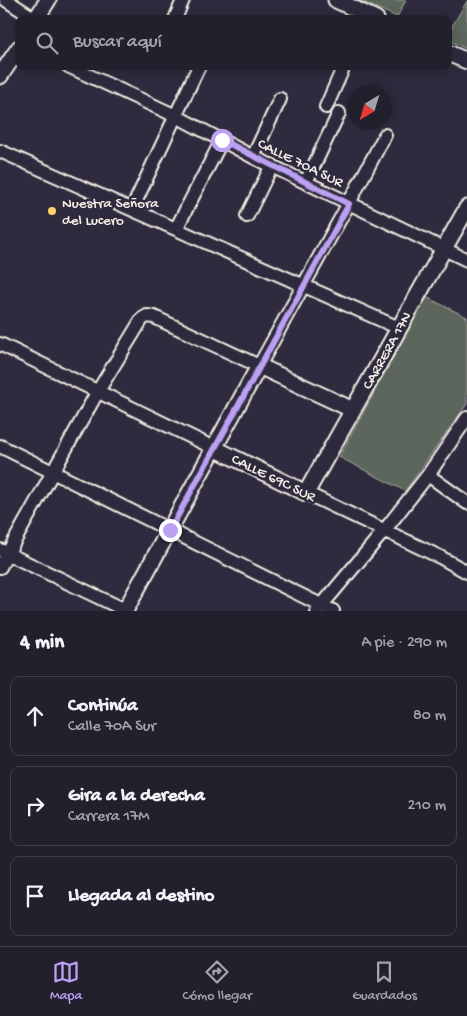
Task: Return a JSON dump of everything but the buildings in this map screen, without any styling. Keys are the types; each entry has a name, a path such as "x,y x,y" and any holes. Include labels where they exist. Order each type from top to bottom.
{"street":[{"path":"6,0 30,15"},
{"path":"39,15 48,0"},
{"path":"177,15 183,0"},
{"path":"336,0 365,15"},
{"path":"0,76 15,54"},
{"path":"452,55 467,61"},
{"name":"CALLE 70A SUR","path":"77,70 176,116 349,204 467,260"},
{"path":"132,209 197,70"},
{"path":"326,107 342,70"},
{"path":"253,156 280,99"},
{"path":"306,182 339,113"},
{"path":"4,551 126,611 385,135"},
{"path":"176,229 222,140"},
{"path":"0,150 399,328"},
{"path":"247,216 272,165"},
{"name":"CARRERA 17N","path":"306,493 467,208"},
{"path":"0,567 4,551 53,472 98,391 142,318 147,316 154,317 353,410"},
{"name":"CALLE 69C SUR","path":"0,344 440,557 467,572"},
{"path":"319,608 428,475 467,418"},
{"path":"0,446 170,530 319,608 333,611"},
{"path":"428,475 467,503"}],"shaded area":[{"path":"358,0 406,0 398,15 392,15"},
{"path":"467,1 467,49 452,42 452,26"},
{"path":"426,297 467,317 467,404 405,491 339,457"}],"place":[{"name":"Nuestra Señora del Lucero","path":"52,211"}],"route":[{"path":"170,530 349,204 222,140"}]}
